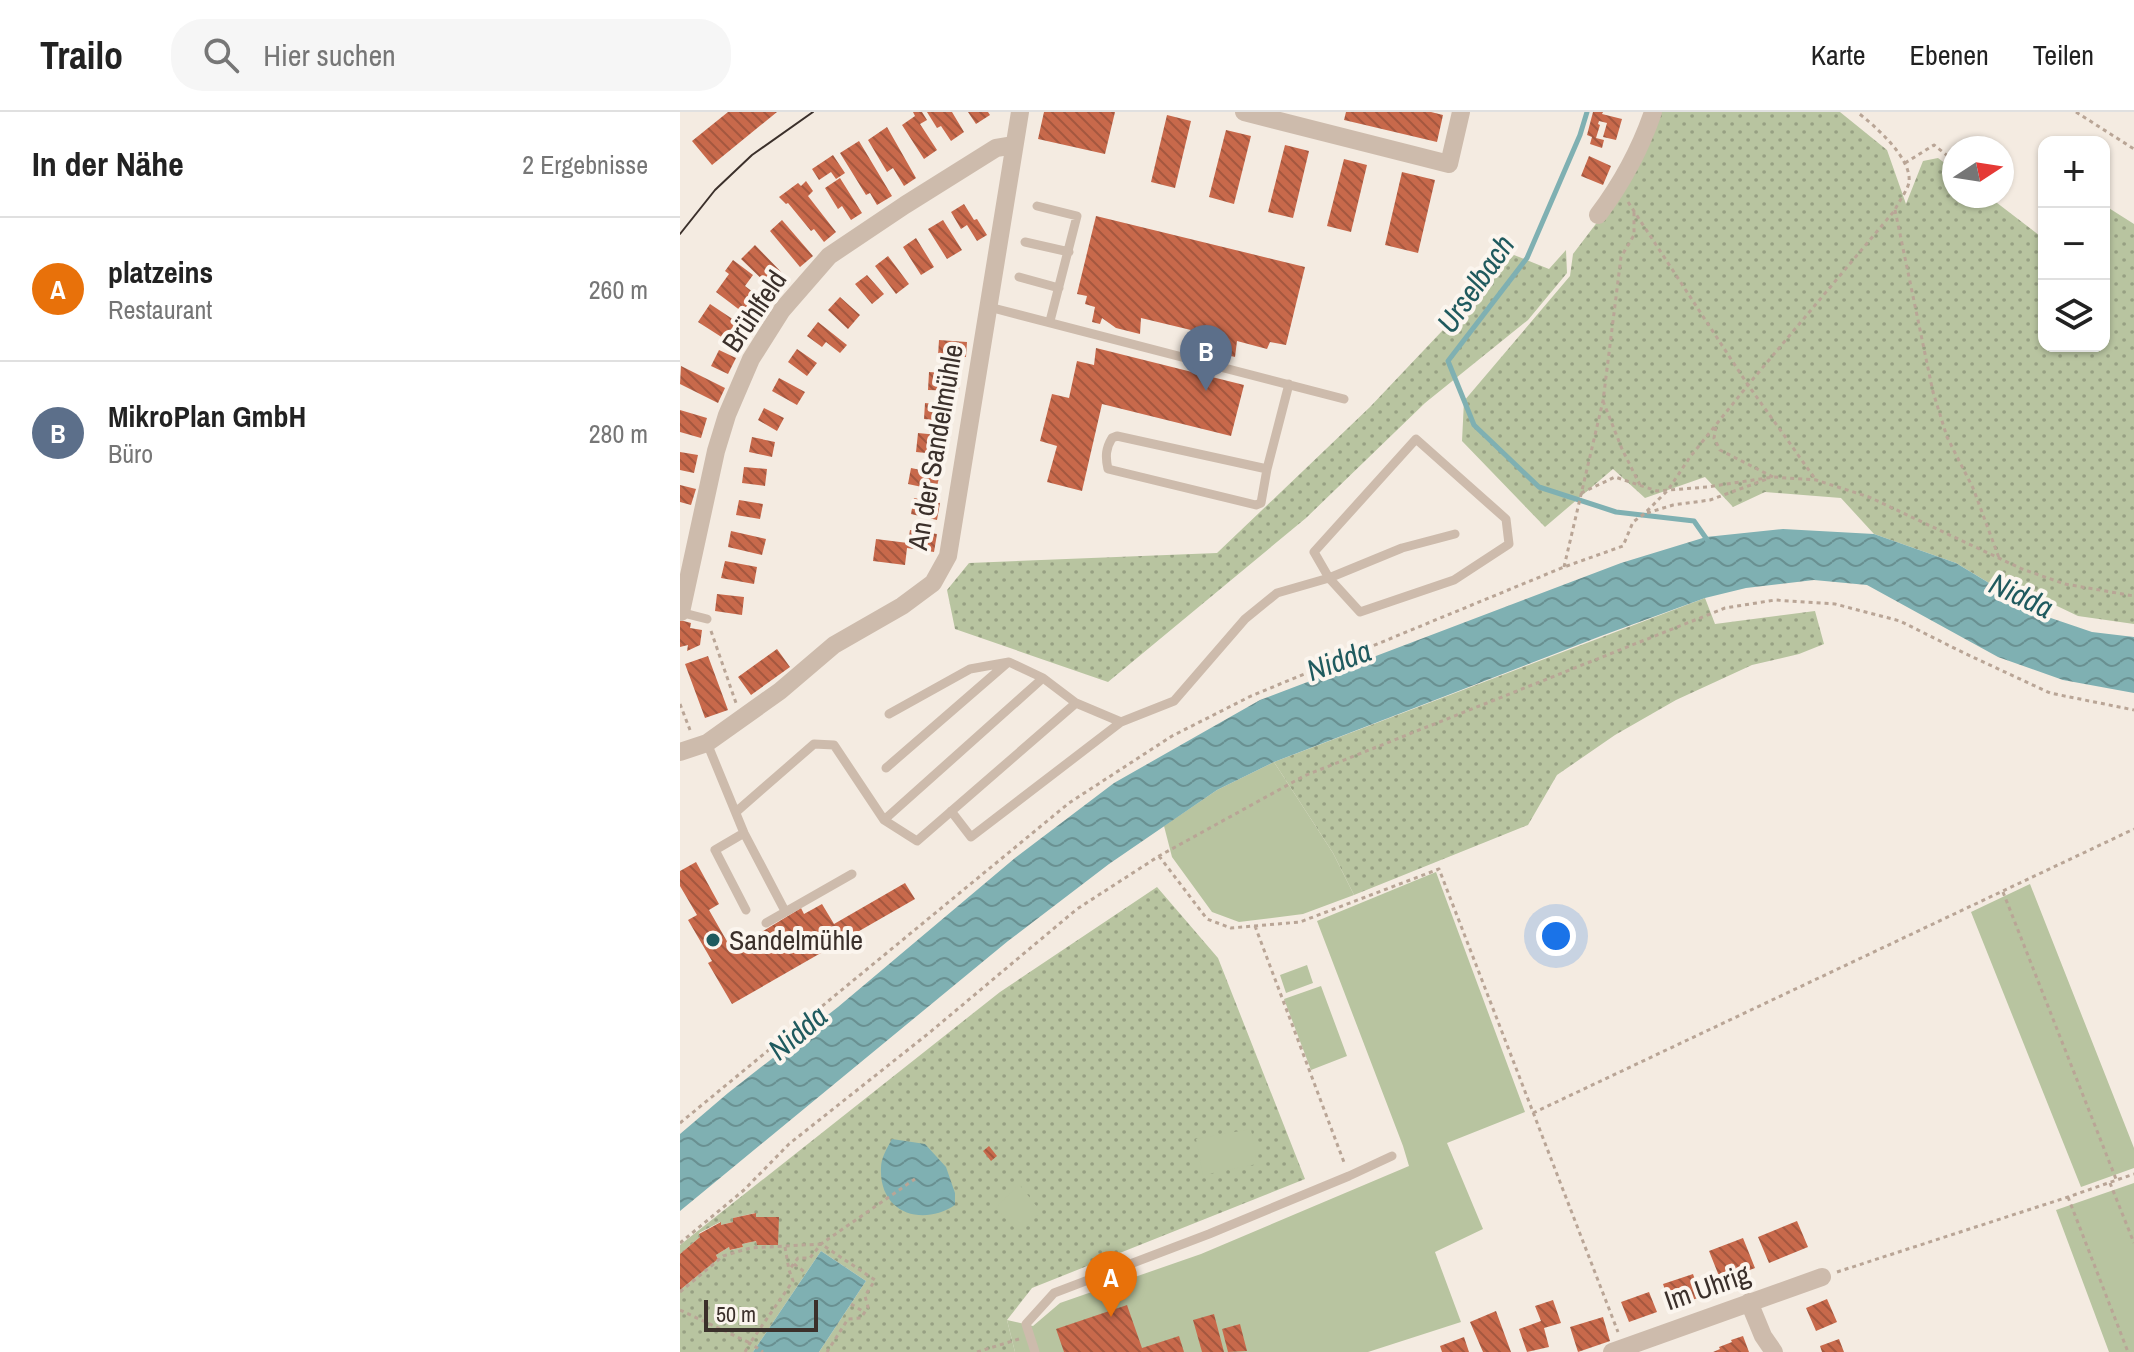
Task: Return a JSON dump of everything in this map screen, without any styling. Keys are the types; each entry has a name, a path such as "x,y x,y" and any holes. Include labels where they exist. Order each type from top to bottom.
{"street":[{"name":"An der Sandelmühle","path":"694,745 780,691 834,645 902,606 933,583 948,556 1020,112"},
{"path":"1244,112 1449,164 1461,112"},
{"path":"1598,215 1619,187 1653,112"},
{"name":"Brühlfeld","path":"680,612 727,415 751,359 782,310 829,256 996,148 1014,145"},
{"name":"Im Uhrig","path":"1618,1349 1822,1277"},
{"path":"1749,1302 1763,1336 1774,1352"}],"lane":[{"path":"1037,206 1077,216 1050,321"},
{"path":"1025,242 1069,252"},
{"path":"1019,277 1059,288"},
{"path":"989,307 1344,399"},
{"path":"1267,469 1117,436 1107,446 1105,459 1108,469 1256,505 1261,503 1289,384"},
{"path":"1416,439 1506,519 1509,544 1454,580 1360,612 1329,578 1314,552 1416,439"},
{"path":"951,811 971,837 1121,722 1174,701 1245,619 1277,593 1329,578 1402,548 1455,534"},
{"path":"680,612 707,619"},
{"path":"889,714 970,669 1009,662 1043,678 1076,703 1121,722"},
{"path":"886,768 1009,662"},
{"path":"884,820 1043,678"},
{"path":"736,812 814,744 834,745 884,820 917,841 1076,703"},
{"path":"694,745 736,812 785,911"},
{"path":"744,833 715,850 746,910"},
{"path":"766,923 852,874"},
{"path":"1035,1352 1026,1324 1054,1293 1209,1234 1392,1156"}],"path":[{"path":"680,1123 1069,803 1172,736 1251,696 1564,567 1623,546 1633,522 1668,490 1690,457 1748,385 1895,210 1909,182 1905,163 1877,128 1857,112"},
{"path":"2076,112 2134,149"},
{"path":"1905,163 1934,145 1942,151"},
{"path":"1895,210 1933,392 1947,437 1973,488 1999,558"},
{"path":"1564,567 1603,401 1621,257 1634,235 1634,212 1748,385 1816,480"},
{"path":"1603,401 1622,449 1641,485"},
{"path":"1716,425 1714,438 1720,450 1773,477"},
{"path":"1581,493 1615,477 1657,491 1773,477 1816,480 1869,497 2022,569 2065,584 2134,596"},
{"path":"1644,514 1673,505 1710,500 1773,477"},
{"path":"680,1243 744,1190 789,1144 929,1033 1077,909 1159,856 1304,776 1725,608 1775,600 1835,604 1900,621 2050,693 2134,710"},
{"path":"707,619 741,718"},
{"path":"680,704 694,745"},
{"path":"1532,1114 2134,829"},
{"path":"1159,856 1207,919 1231,928 1300,922 1439,869 1618,1349"},
{"path":"2003,892 2116,1180"},
{"path":"1255,926 1349,1176"},
{"path":"1822,1277 2134,1174"},
{"path":"789,1270 798,1258 810,1258 821,1244 915,1179"},
{"path":"2110,1183 2134,1243"},
{"path":"2068,1197 2128,1352"},
{"path":"680,1292 723,1256 750,1248 821,1244 875,1280 865,1296 868,1307 861,1318 848,1319 827,1352"},
{"path":"745,1352 793,1281 785,1247"},
{"path":"794,1264 806,1273"},
{"path":"851,1304 864,1312"},
{"path":"680,1310 763,1352"},
{"path":"977,1352 1030,1336"}],"green space":[{"path":"1656,112 1840,112 1887,150 1906,204 1923,161 1938,158 1942,161 1942,208 2004,208 2038,234 2038,352 2110,352 2110,209 2134,224 2134,624 2078,616 2011,584 2004,592 1956,563 1874,534 1841,498 1765,492 1733,507 1705,477 1645,498 1613,469 1545,527 1462,441 1464,401 1570,276 1573,254 1633,175"},
{"path":"1566,250 1567,273 1528,320 1425,403 1306,518 1108,682 955,629 947,590 969,563 1217,553 1370,407 1514,255 1549,269"},
{"path":"1705,598 1715,624 1815,611 1824,644 1799,654 1752,665 1676,700 1615,735 1557,775 1528,825 1354,895 1333,853 1274,762"},
{"path":"1274,762 1333,853 1354,895 1303,914 1239,922 1212,912 1172,857 1164,826 1217,790"},
{"path":"1436,872 1525,1112 1447,1143 1483,1229 1435,1252 1461,1322 1368,1352 1015,1352 1007,1320 1033,1326 1060,1303 1201,1254 1409,1166 1317,921"},
{"path":"2030,884 2134,1148 2134,1168 2081,1187 1971,912"},
{"path":"1157,887 1218,958 1305,1179 1032,1288 1007,1320 1015,1352 819,1352 866,1281 821,1251 753,1352 680,1352 680,1290 718,1259 716,1255 729,1247 731,1250 756,1241 757,1245 778,1245 755,1213 733,1218 733,1222 721,1225 720,1222 699,1233 700,1237 680,1254 680,1245 1000,992"},
{"path":"1307,965 1313,983 1286,993 1280,975"},
{"path":"1321,986 1347,1056 1311,1070 1284,999"},
{"path":"1251,1129 1257,1164 1203,1175 1196,1139"},
{"path":"2134,1183 2134,1352 2109,1352 2056,1210"},
{"path":"1019,1184 1041,1212 1019,1233 996,1208"}],"water":[{"path":"1783,529 1874,534 1956,563 2042,615 2092,632 2134,637 2134,693 2063,680 1998,657 1867,585 1814,580 1746,588 1705,598 1274,762 1217,790 1109,864 1008,941 680,1211 680,1134 838,1007 1015,858 1114,783 1260,700 1621,563 1706,537"},
{"path":"892,1139 925,1144 946,1167 955,1193 955,1205 942,1212 917,1215 895,1205 882,1183 881,1168"},
{"path":"821,1251 866,1281 819,1352 753,1352"}],"building":[{"path":"728,112 777,112 712,165 692,141"},
{"path":"913,112 922,112 927,120 920,124 937,150 924,159 902,125 915,116"},
{"path":"927,112 952,112 964,132 951,141 941,126 937,128"},
{"path":"968,112 988,112 990,115 976,124"},
{"path":"1044,112 1115,112 1105,154 1038,139"},
{"path":"1346,112 1431,112 1443,115 1437,142 1344,120"},
{"path":"1593,112 1622,119 1616,140 1603,137 1607,123 1599,121 1596,138 1604,140 1602,148 1590,144 1592,137 1587,135"},
{"path":"1167,115 1191,121 1175,188 1151,182"},
{"path":"887,127 916,178 904,186 893,168 887,172 868,140"},
{"path":"1226,130 1251,136 1234,204 1209,197"},
{"path":"859,141 892,196 877,205 870,193 866,195 840,153"},
{"path":"1285,145 1309,151 1293,218 1268,212"},
{"path":"833,155 845,173 836,179 831,172 819,180 812,169"},
{"path":"1589,156 1611,166 1603,185 1581,176"},
{"path":"1344,159 1367,165 1351,232 1327,226"},
{"path":"1402,172 1435,180 1418,253 1385,245"},
{"path":"840,178 862,213 851,220 842,206 838,209 825,188"},
{"path":"806,181 813,191 808,196 836,232 824,242 779,197"},
{"path":"964,204 987,235 977,241 967,225 961,229 951,212"},
{"path":"1096,216 1305,267 1286,345 1270,342 1267,349 1237,341 1235,357 1211,351 1202,344 1200,349 1187,346 1191,330 1141,318 1140,334 1116,328 1102,318 1100,324 1092,322 1095,307 1085,304 1087,296 1077,294"},
{"path":"782,220 813,256 800,267 770,231"},
{"path":"943,220 962,250 947,259 928,229"},
{"path":"916,238 934,267 921,275 903,247"},
{"path":"755,245 788,279 775,292 741,259"},
{"path":"888,256 909,284 896,294 875,266"},
{"path":"733,260 753,275 745,286 766,302 755,317 743,308 741,311 716,292 729,274 725,271"},
{"path":"867,275 884,294 872,304 855,284"},
{"path":"840,297 860,315 848,329 828,310"},
{"path":"710,304 749,330 740,344 725,335 723,338 698,322"},
{"path":"818,322 847,345 840,353 826,342 822,347 807,336"},
{"path":"939,340 967,342 966,357 938,356"},
{"path":"1096,348 1244,385 1231,436 1102,404 1082,491 1047,482 1057,446 1040,441 1052,394 1069,398 1077,361 1094,365"},
{"path":"797,349 817,363 807,376 788,362"},
{"path":"719,350 736,358 728,374 711,366"},
{"path":"681,366 725,388 718,403 680,384"},
{"path":"929,372 960,374 959,391 928,390"},
{"path":"779,378 805,392 797,405 772,391"},
{"path":"925,403 954,406 952,422 924,419"},
{"path":"764,408 784,418 777,431 758,420"},
{"path":"680,410 707,418 701,438 680,432"},
{"path":"918,433 948,436 946,455 916,452"},
{"path":"752,437 775,442 772,457 749,452"},
{"path":"680,452 698,455 694,473 680,470"},
{"path":"744,467 767,469 765,486 742,483"},
{"path":"911,468 940,474 936,490 908,484"},
{"path":"680,485 696,489 691,505 680,502"},
{"path":"914,498 940,503 937,520 911,514"},
{"path":"739,500 763,504 760,519 736,515"},
{"path":"910,530 937,534 934,552 907,548 905,565 873,561 876,539 908,543"},
{"path":"731,531 766,539 762,555 728,547"},
{"path":"725,561 757,567 754,584 721,578"},
{"path":"717,594 744,597 742,615 715,611"},
{"path":"680,620 691,623 690,628 702,630 700,645 687,651 688,645 680,647"},
{"path":"777,649 790,667 751,695 738,677"},
{"path":"708,656 728,710 705,718 685,664"},
{"path":"696,862 719,904 709,910 732,950 801,908 804,914 822,904 834,924 905,883 915,899 732,1004 688,920 697,915 680,886 680,871"},
{"path":"989,1146 997,1156 991,1161 983,1151"},
{"path":"756,1213 756,1217 779,1217 778,1245 757,1245 756,1241 730,1250 729,1247 716,1255 718,1259 680,1290 680,1254 700,1237 699,1234 721,1222 721,1225 733,1222 733,1218"},
{"path":"1797,1221 1808,1247 1769,1263 1758,1237"},
{"path":"1743,1238 1755,1268 1721,1281 1709,1251"},
{"path":"1693,1274 1701,1297 1671,1307 1663,1284"},
{"path":"1649,1292 1657,1312 1629,1322 1621,1302"},
{"path":"1827,1299 1837,1322 1816,1331 1806,1308"},
{"path":"1553,1300 1561,1323 1544,1328 1549,1347 1527,1352 1519,1329 1541,1321 1535,1306"},
{"path":"1127,1305 1142,1348 1179,1336 1184,1352 1064,1352 1056,1329"},
{"path":"1496,1311 1511,1352 1483,1352 1470,1322"},
{"path":"1214,1314 1224,1352 1202,1352 1193,1320"},
{"path":"1603,1317 1610,1341 1578,1352 1570,1327"},
{"path":"1240,1324 1247,1351 1228,1352 1222,1329"},
{"path":"1743,1336 1749,1352 1713,1352 1731,1340"},
{"path":"1464,1337 1469,1352 1442,1352 1440,1346"},
{"path":"1839,1339 1844,1352 1822,1352 1820,1346"}],"waterway":[{"name":"Urselbach","path":"1587,112 1527,258 1448,361 1474,425 1539,487 1616,512 1694,521 1708,541"}],"tram line":[{"path":"680,234 715,190 752,155 813,112"}],"place":[{"name":"MikroPlan GmbH","path":"1206,391"},
{"name":"Sandelmühle","path":"713,940"},
{"name":"platzeins","path":"1111,1317"}],"water label":[{"name":"Nidda","path":"2021,596"},
{"name":"Nidda","path":"1339,661"},
{"name":"Nidda","path":"798,1033"}]}
